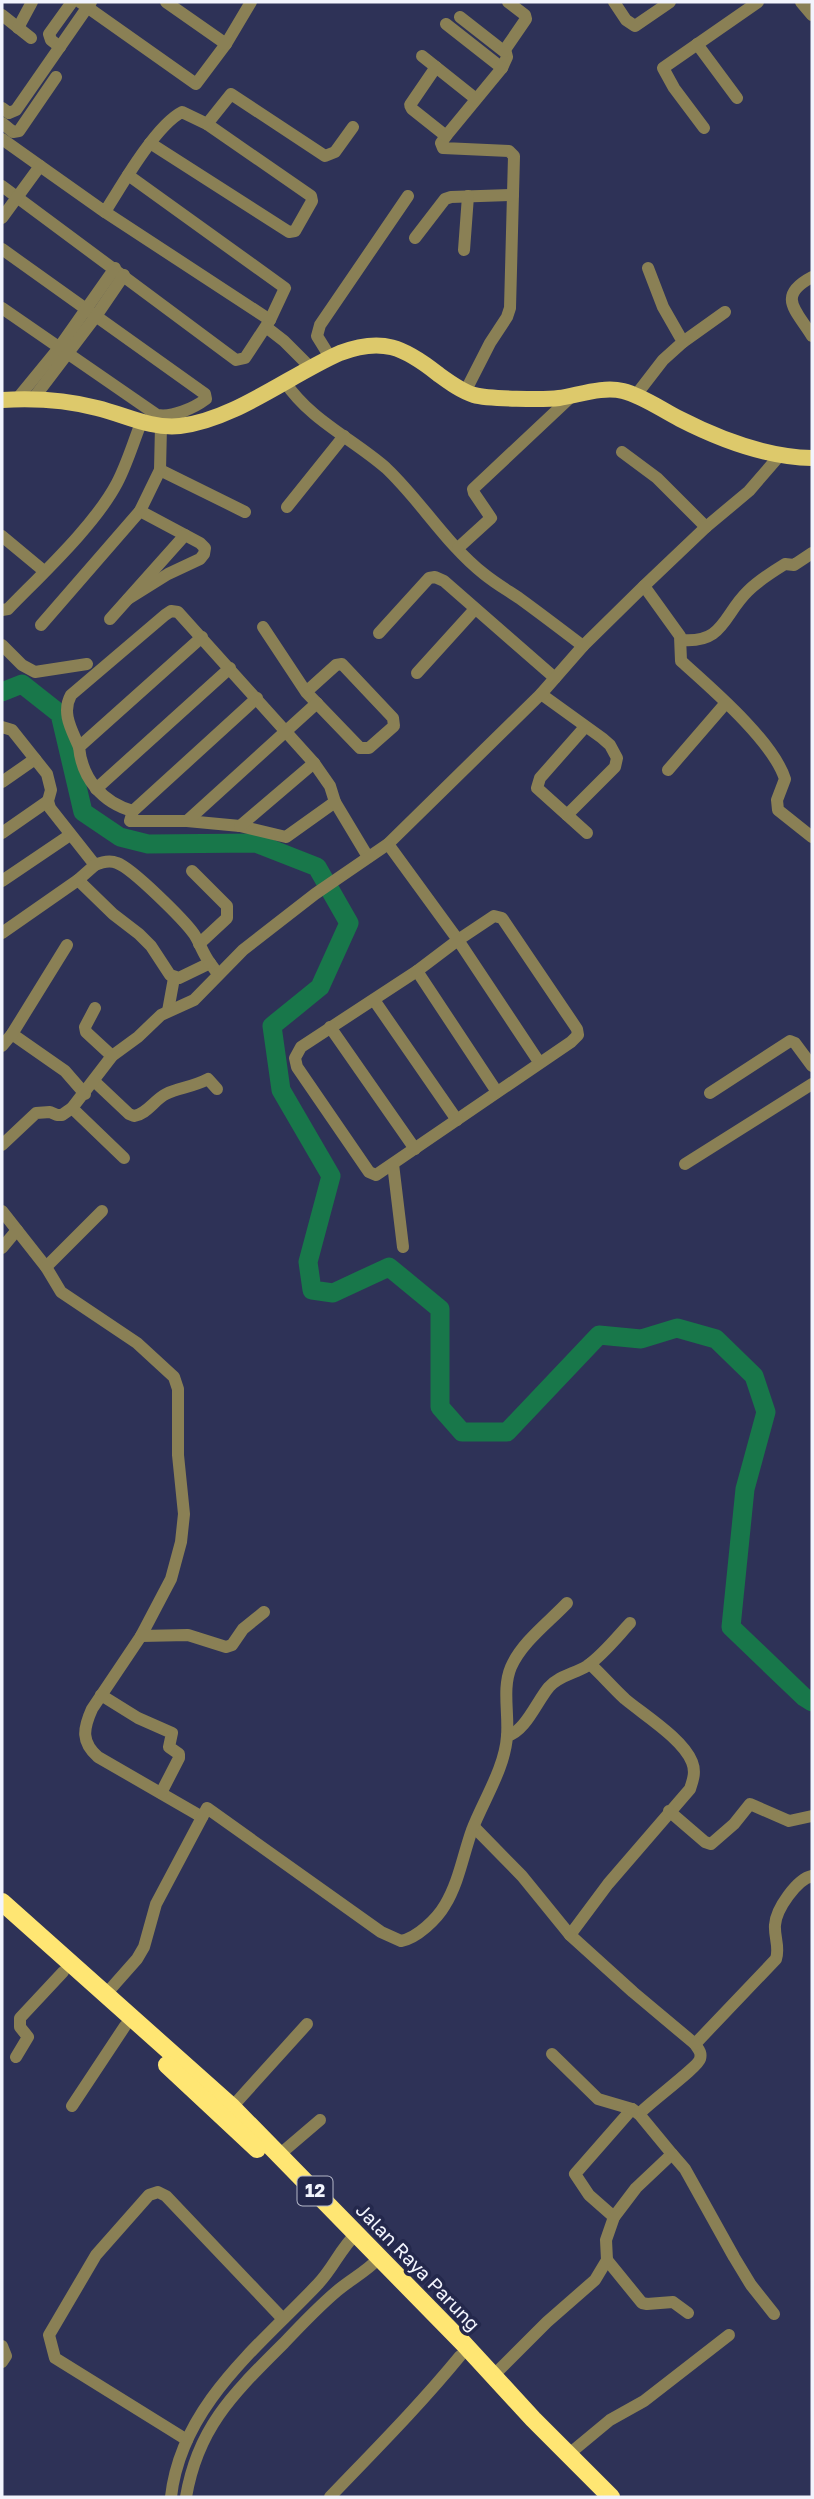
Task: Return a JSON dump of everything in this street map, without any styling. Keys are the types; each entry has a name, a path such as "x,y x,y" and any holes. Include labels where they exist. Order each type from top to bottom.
{"highway":[{"name":"Jalan Raya Parung","path":"2,1902 232,2107 279,2155 351,2238"},
{"name":"Jalan Raya Parung","path":"2,1918 125,2026 282,2172 351,2238 460,2356 586,2479 611,2497"},
{"name":"Jalan Raya Parung","path":"375,2263 493,2376 569,2454 596,2497"}],"main road":[{"path":"17,399 99,408 141,423 180,426 205,421 330,357 356,347 376,345 402,349 465,392 478,396 540,399 620,390 636,395 697,427 756,450 812,457"}],"street":[{"path":"18,28 32,2"},
{"path":"60,47 51,40 49,34 72,2"},
{"path":"166,2 226,44"},
{"path":"2,108 13,113 60,47 86,4 193,83 199,83 251,2"},
{"path":"504,51 526,19 526,15 509,2"},
{"path":"614,2 626,20 635,26 670,2"},
{"path":"704,128 662,70 664,66 758,2"},
{"path":"801,2 812,15"},
{"path":"2,15 31,38"},
{"path":"460,17 508,57 442,143 447,149 512,153 514,156 510,307 465,392"},
{"path":"446,24 502,68"},
{"path":"696,44 737,98"},
{"path":"422,56 476,99"},
{"path":"436,67 410,105 446,136"},
{"path":"2,123 13,132 19,131 56,77"},
{"path":"207,124 231,94 325,156 334,152 354,127"},
{"path":"105,212 150,143 182,112 207,124 311,196 312,201 295,231 289,232 150,143"},
{"path":"2,139 268,323 310,367"},
{"path":"2,218 40,166"},
{"path":"2,186 120,271 236,360 245,358 286,290 284,286 128,175"},
{"path":"415,238 445,199 513,195"},
{"path":"330,357 317,336 320,325 408,196"},
{"path":"464,250 468,196"},
{"path":"2,249 206,396 203,401 190,408 166,417 157,415 2,308"},
{"path":"648,268 663,307 683,342"},
{"path":"17,399 63,352 120,271"},
{"path":"812,277 796,286 792,293 792,302 812,337"},
{"path":"636,395 663,360 725,312"},
{"path":"285,382 311,412 368,453 415,496 457,548 483,574 583,646"},
{"path":"457,548 492,517 473,489 573,395"},
{"path":"2,610 8,609 78,534 117,483 141,423"},
{"path":"41,625 140,511 160,470 161,426"},
{"path":"287,507 344,436"},
{"path":"622,452 669,489 706,527"},
{"path":"2,1145 36,1113 62,1115 72,1108 112,1056 168,1011 183,1007 194,1000 243,950 316,894 388,844 541,694 583,646 644,586 706,527 749,491 780,455"},
{"path":"160,470 245,512"},
{"path":"128,599 178,568 200,559 205,548 140,511"},
{"path":"110,619 185,535"},
{"path":"2,536 44,571"},
{"path":"681,640 698,641 711,637 749,589 785,564 794,565 812,553"},
{"path":"379,633 429,578 435,577 444,581 555,678"},
{"path":"644,586 681,640 681,661 770,749 785,783 777,800 778,810 812,837"},
{"path":"416,673 475,609"},
{"path":"133,811 116,807 96,789 85,769 66,711 67,702 71,695 171,611 178,612 314,763 330,786 335,802 368,857"},
{"path":"264,627 306,692 360,748 365,750 394,726 395,722 342,664 336,665 306,692"},
{"path":"79,747 202,637"},
{"path":"2,645 22,665 35,672 87,664"},
{"path":"96,789 230,668"},
{"path":"541,694 610,745 617,758 616,764 567,814"},
{"path":"257,698 133,811 130,818 132,822 187,821 240,826 286,837 335,802"},
{"path":"187,821 317,703"},
{"path":"668,770 725,704"},
{"path":"2,727 12,730 35,759 49,781 50,808 95,865"},
{"path":"585,727 537,783 538,791 587,833"},
{"path":"2,782 35,759"},
{"path":"240,826 314,763"},
{"path":"2,833 48,801"},
{"path":"2,881 70,835"},
{"path":"388,844 458,940 539,1062"},
{"path":"2,933 95,865 103,862 117,863 182,920 218,974"},
{"path":"192,871 227,906 228,913 227,918 200,944"},
{"path":"78,880 151,946 174,978 184,977 210,963"},
{"path":"494,916 502,918 577,1029 578,1035 376,1175 369,1172 295,1062 296,1055 301,1047 417,971 458,940 494,916"},
{"path":"2,1046 67,945"},
{"path":"417,971 497,1092"},
{"path":"168,1011 174,978"},
{"path":"374,1000 457,1120"},
{"path":"95,1008 85,1027 86,1032 112,1056"},
{"path":"330,1027 415,1149"},
{"path":"12,1034 65,1071 85,1094"},
{"path":"710,1093 790,1041 795,1043 812,1066"},
{"path":"94,1081 128,1114 134,1116 145,1112 168,1093 196,1086 208,1079 217,1089"},
{"path":"685,1164 812,1084"},
{"path":"72,1108 124,1158"},
{"path":"393,1164 403,1247"},
{"path":"2,1211 46,1267 61,1292 146,1350 174,1377 178,1389 178,1455 184,1514 181,1542 171,1579 141,1636 86,1722 85,1740 90,1750 98,1757 202,1816"},
{"path":"46,1267 102,1211"},
{"path":"2,1248 17,1230"},
{"path":"106,1994 144,1947 156,1904 207,1808 381,1932 401,1941 412,1937 444,1908 455,1887 474,1827 493,1789 508,1736 507,1681 512,1667 522,1650 567,1603"},
{"path":"141,1636 188,1634 226,1647 232,1645 243,1629 264,1612"},
{"path":"508,1736 519,1731 534,1706 558,1678 574,1674 590,1664 631,1623"},
{"path":"570,1935 668,1811 690,1789 694,1777 692,1760 648,1714 625,1699 590,1664"},
{"path":"101,1695 138,1718 172,1733 169,1747 179,1754 179,1758 161,1793"},
{"path":"668,1811 711,1844 734,1824 750,1804 789,1821 812,1816"},
{"path":"474,1827 522,1876 570,1935 695,2044 701,2056 692,2071 636,2111 575,2174 589,2195 614,2217"},
{"path":"695,2044 776,1959 776,1918 794,1888 805,1878 812,1876"},
{"path":"16,2057 28,2037 20,2027 20,2018 63,1972"},
{"path":"232,2107 307,2024"},
{"path":"72,2106 125,2026"},
{"path":"552,2054 598,2099 636,2111 685,2169 751,2285 774,2314"},
{"path":"279,2155 320,2120"},
{"path":"493,2376 547,2322 595,2280 607,2260 606,2240 614,2217 636,2188 672,2154"},
{"path":"187,2440 55,2358 49,2335 96,2255 149,2195 158,2192 166,2196 283,2319"},
{"path":"171,2497 178,2463 201,2411 224,2381 316,2287 351,2238"},
{"path":"607,2260 642,2303 673,2302 688,2313"},
{"path":"186,2497 192,2468 214,2419 235,2392 327,2299 375,2263"},
{"path":"331,2269 346,2284"},
{"path":"316,2287 327,2299"},
{"path":"569,2454 610,2420 644,2401 729,2335"},
{"path":"2,2346 6,2356 2,2362"},
{"path":"330,2497 397,2429 460,2356"},
{"path":"201,2411 214,2419"}],"waterway":[{"path":"2,692 22,684 60,714 83,812 120,837 148,844 256,843 317,867 349,923 320,987 272,1026 281,1090 331,1176 308,1262 312,1290 333,1293 389,1267 440,1309 440,1407 462,1432 507,1432 599,1335 641,1339 677,1328 716,1339 754,1376 766,1412 745,1489 731,1627 812,1702"}]}
